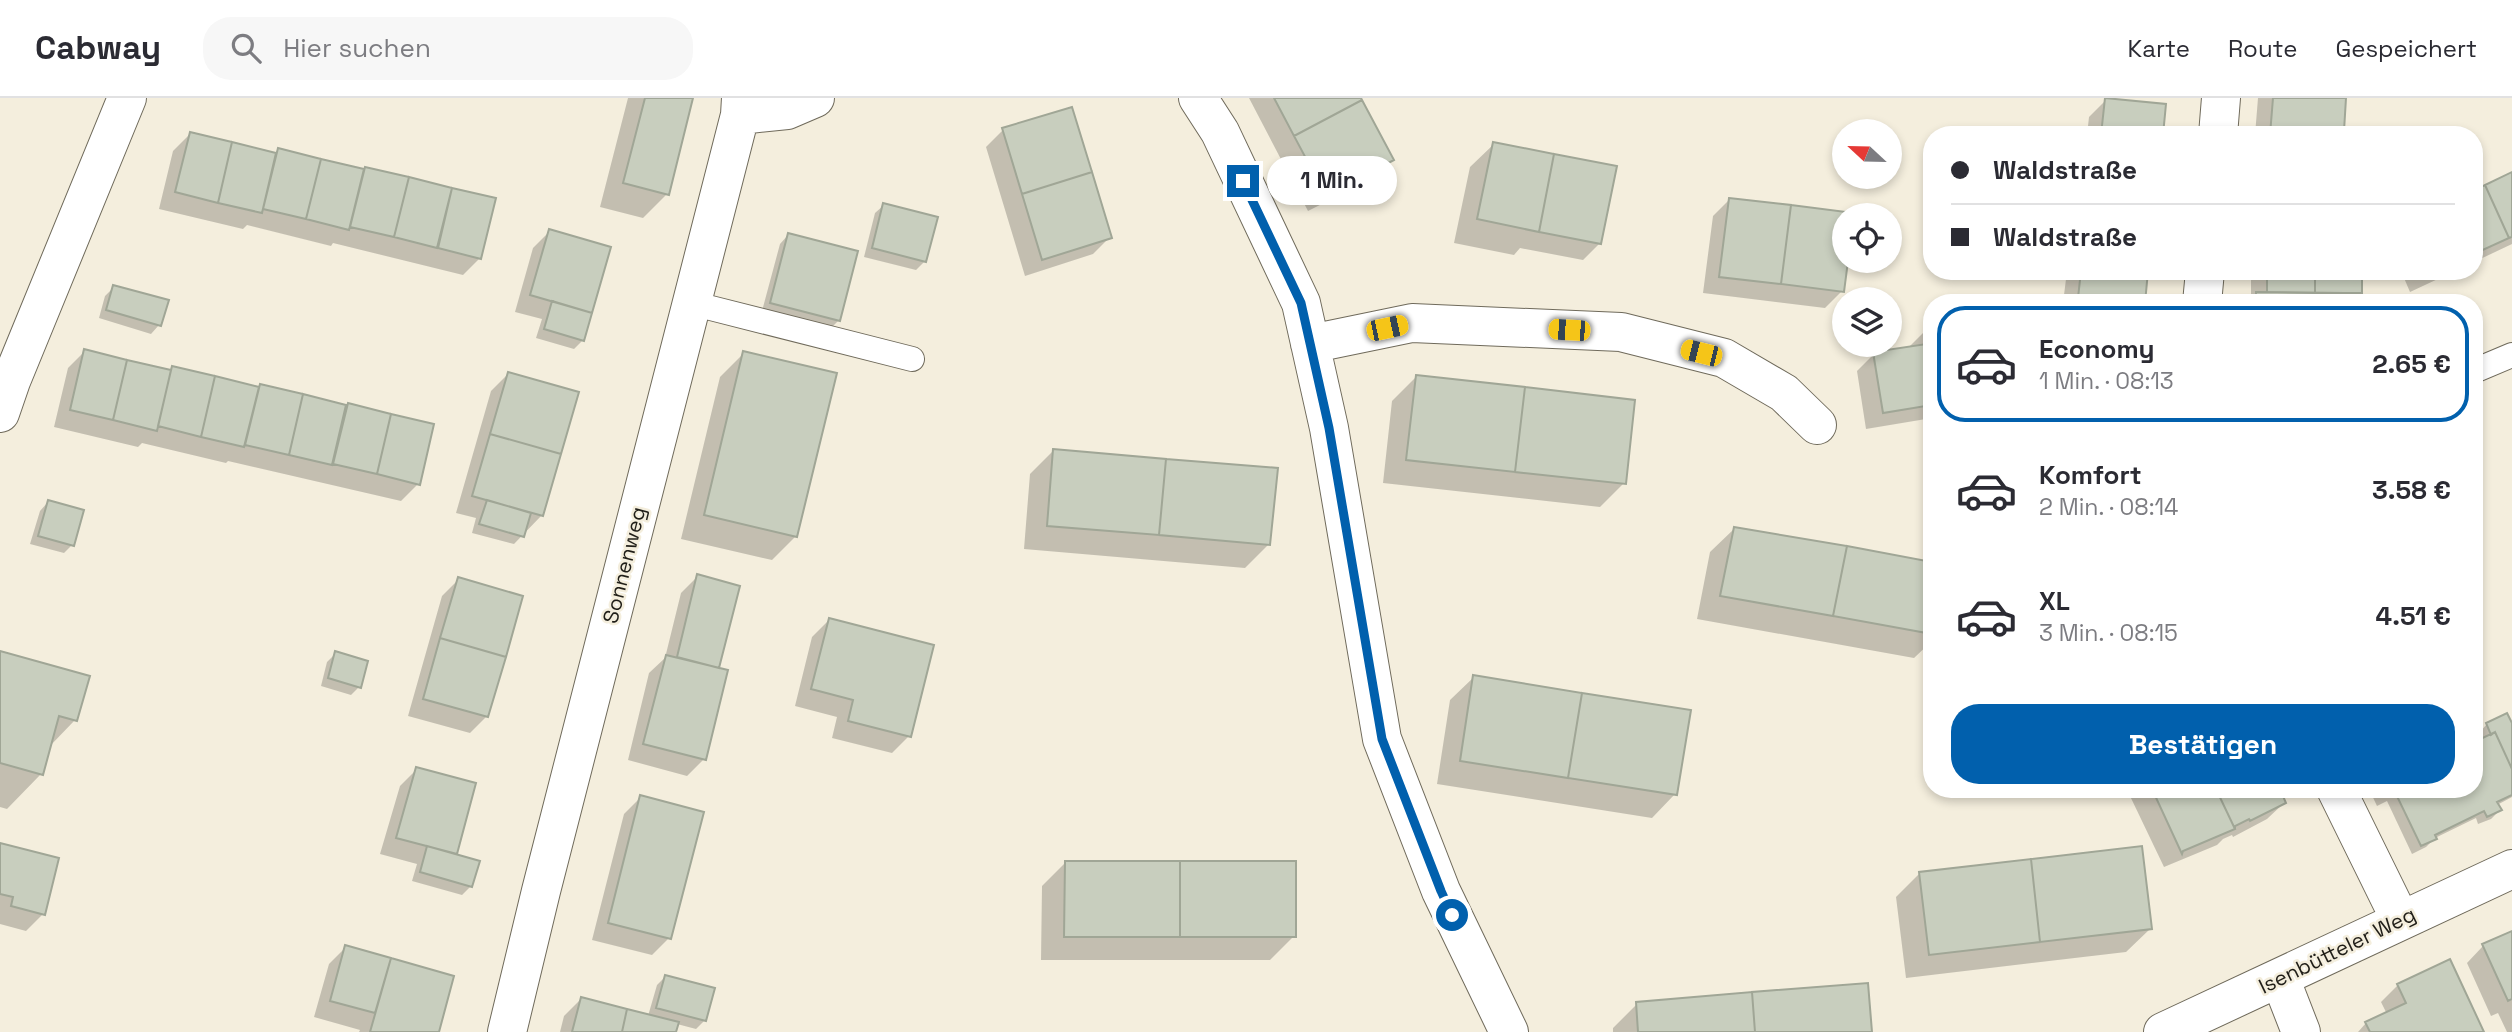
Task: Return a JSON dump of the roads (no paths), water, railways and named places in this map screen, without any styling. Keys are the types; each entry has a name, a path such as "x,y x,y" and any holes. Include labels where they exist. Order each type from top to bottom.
{"street":[{"path":"0,413 127,98"},
{"path":"741,106 787,110 816,98"},
{"path":"1198,98 1220,132 1301,303 1329,428 1382,739 1441,891 1509,1032"},
{"path":"2219,126 2221,98"},
{"name":"Sonnenweg","path":"507,1032 741,106"},
{"path":"1310,344 1412,323 1621,332 1724,358 1784,393 1817,425"},
{"path":"2340,798 2400,919"},
{"name":"Isenbütteler Weg","path":"2163,1032 2512,869"},
{"path":"2280,978 2301,1032"}],"lane":[{"path":"691,303 912,359"},
{"path":"2483,367 2512,355"}]}
